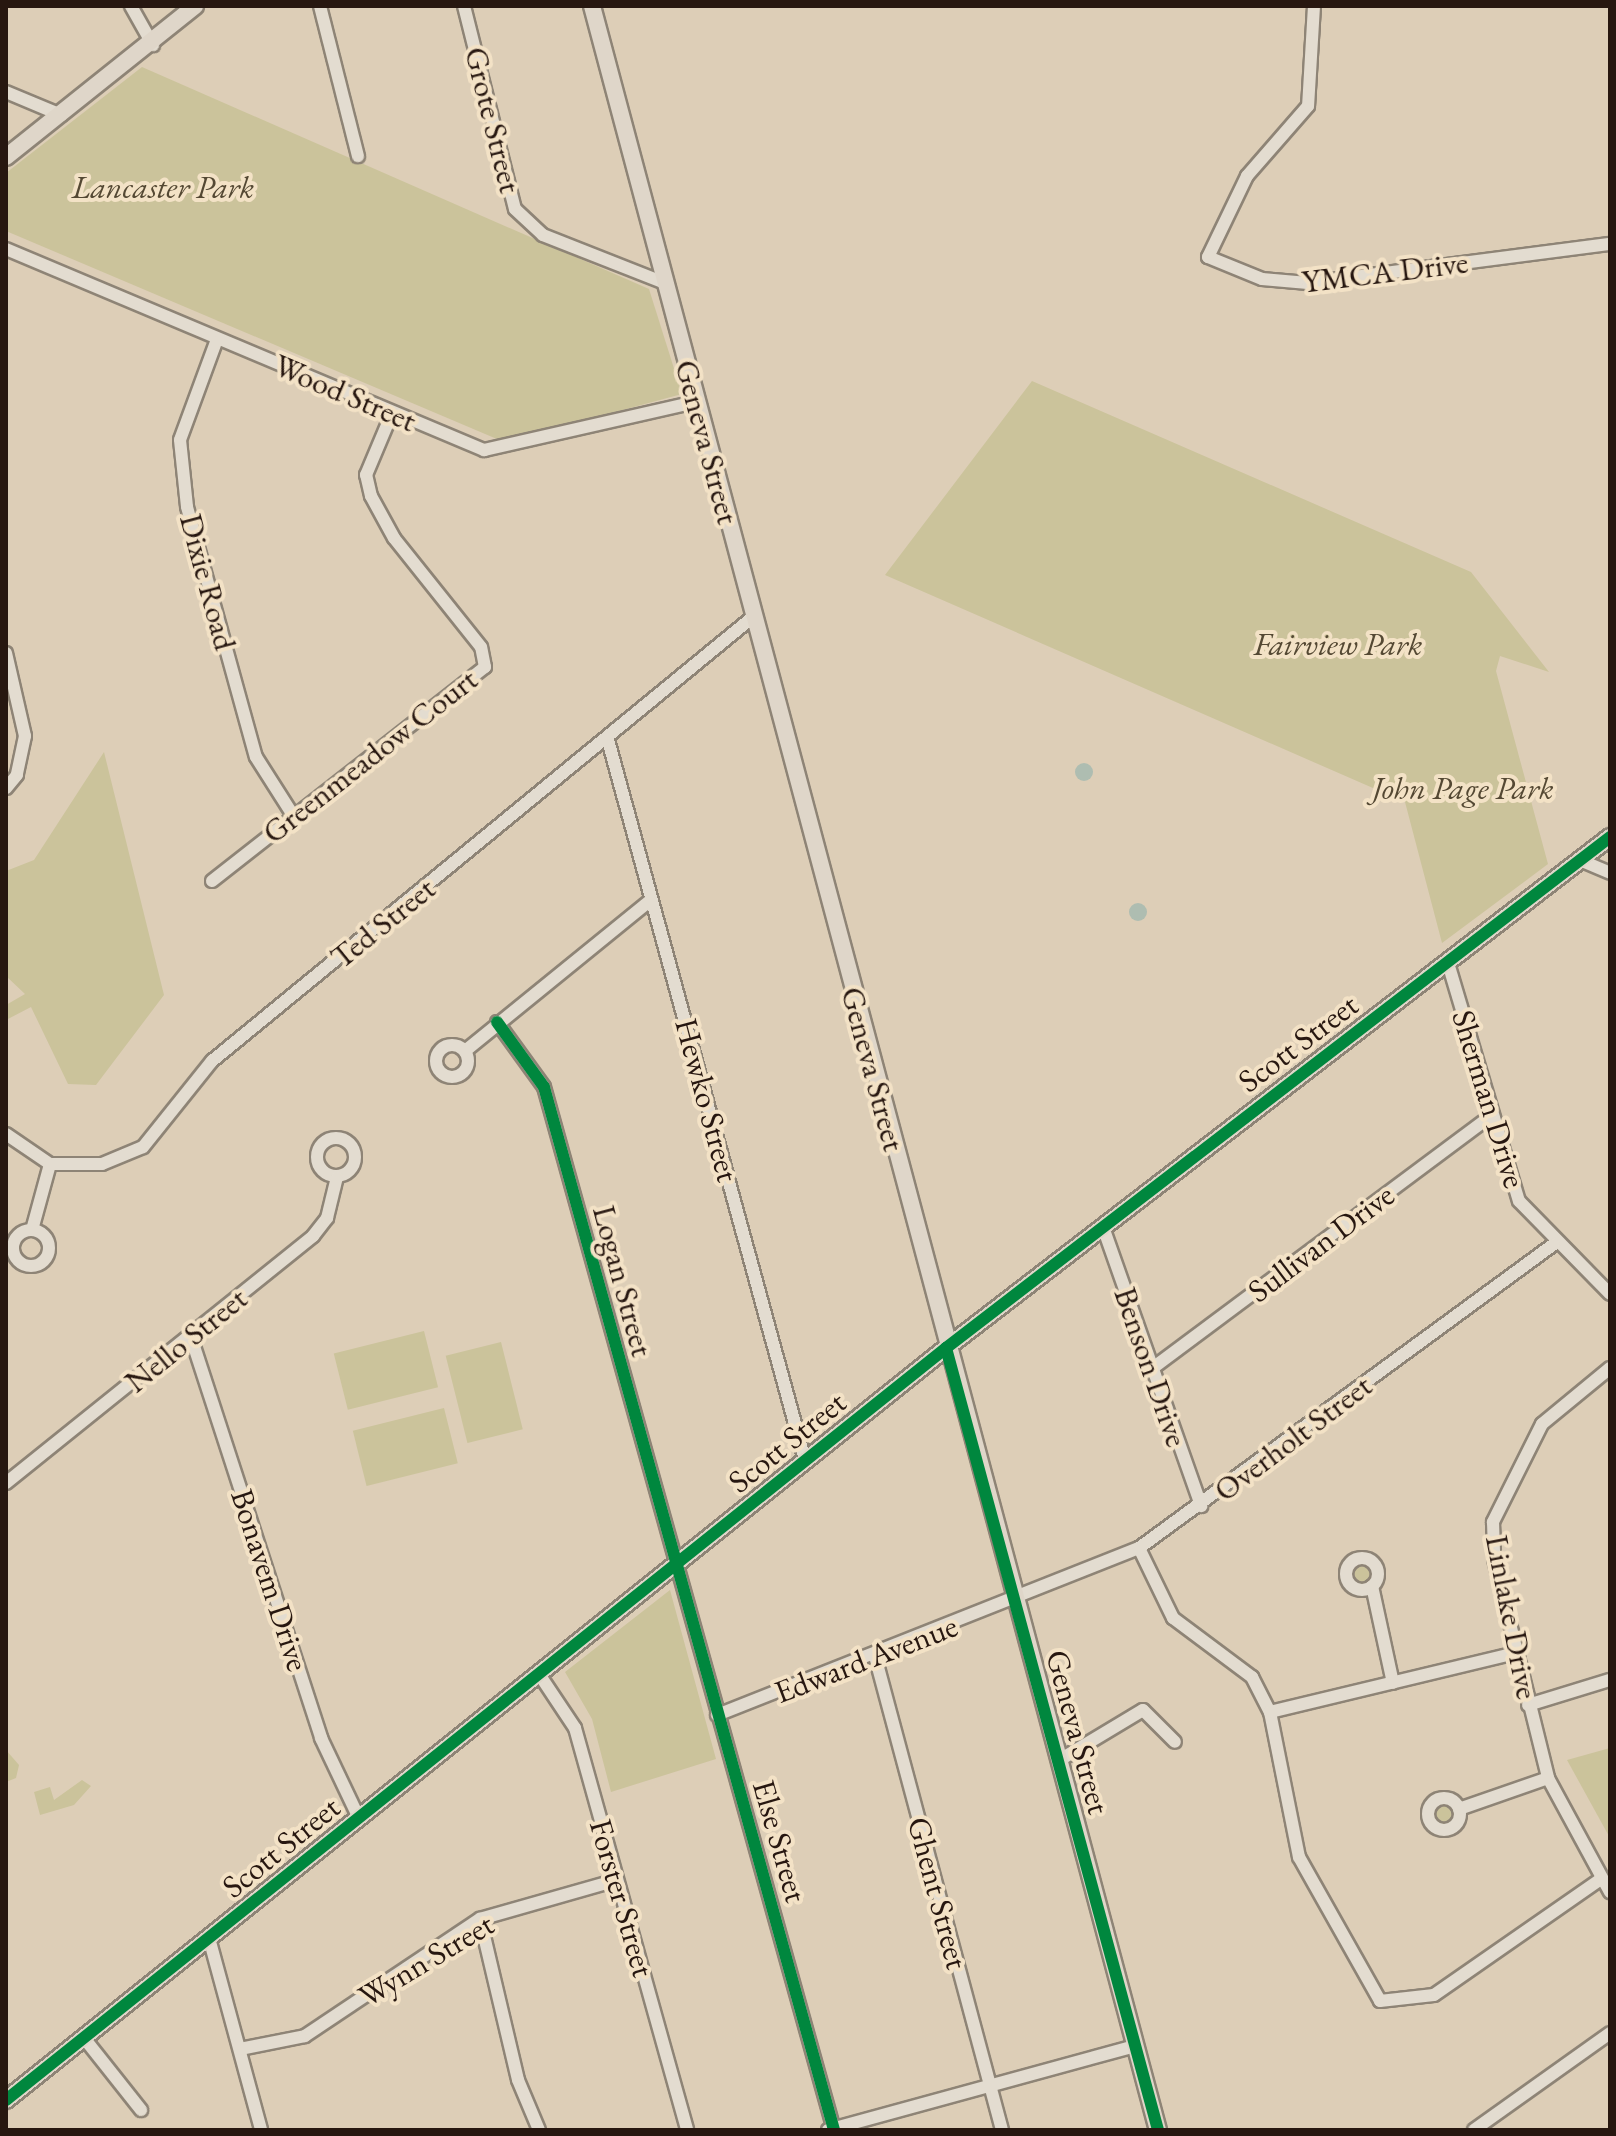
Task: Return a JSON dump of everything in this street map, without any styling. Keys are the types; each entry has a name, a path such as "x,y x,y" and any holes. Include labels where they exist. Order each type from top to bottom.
{"main road":[{"path":"6,157 153,45 195,6"},
{"name":"Geneva Street","path":"592,6 946,1348 1158,2130"},
{"name":"Scott Street","path":"6,2100 946,1348 1610,837"}],"street":[{"path":"131,6 153,45"},
{"path":"320,6 358,156"},
{"name":"Grote Street","path":"464,6 515,209 543,235 665,283"},
{"name":"YMCA Drive","path":"1314,6 1308,106 1247,176 1208,257 1262,279 1308,283 1610,244"},
{"path":"6,92 61,115"},
{"name":"Wood Street","path":"6,249 216,342 484,450 507,449 696,402"},
{"name":"Dixie Road","path":"216,342 180,440 187,507 256,757 293,815"},
{"name":"Greenmeadow Court","path":"212,881 485,667 481,647 394,538 371,496 366,475 392,413"},
{"name":"Ted Street","path":"50,1164 102,1164 143,1147 212,1061 608,740 753,617"},
{"path":"6,653 25,736 17,775 6,788"},
{"name":"Hewko Street","path":"608,740 805,1460"},
{"path":"1580,860 1610,873"},
{"path":"465,1051 651,900"},
{"name":"Sherman Drive","path":"1448,963 1519,1201 1554,1244 1610,1294"},
{"name":"Logan Street","path":"497,1022 544,1087 675,1566"},
{"name":"Sullivan Drive","path":"1150,1370 1492,1115"},
{"path":"6,1134 50,1164 32,1230"},
{"name":"Nello Street","path":"6,1483 313,1236 327,1218 337,1177"},
{"name":"Benson Drive","path":"1103,1227 1150,1370 1201,1506"},
{"name":"Overholt Street","path":"1015,1603 1139,1548 1201,1506 1554,1244"},
{"name":"Bonavem Drive","path":"191,1337 321,1738 359,1818"},
{"name":"Linlake Drive","path":"1610,1368 1542,1424 1501,1493 1494,1559 1548,1778 1610,1892"},
{"path":"1139,1548 1173,1618 1241,1667 1270,1712 1299,1857 1380,2001 1434,1995 1601,1879"},
{"name":"Else Street","path":"675,1566 832,2129"},
{"path":"1372,1586 1393,1683"},
{"name":"Edward Avenue","path":"717,1715 1015,1603"},
{"path":"1270,1712 1515,1653"},
{"name":"Ghent Street","path":"875,1656 1002,2130"},
{"name":"Forster Street","path":"539,1674 575,1728 687,2130"},
{"path":"1528,1705 1610,1680"},
{"path":"1058,1761 1143,1710 1175,1742"},
{"path":"1459,1809 1548,1778"},
{"name":"Wynn Street","path":"240,2049 305,2036 480,1919 617,1880"},
{"path":"480,1919 518,2080 539,2130"},
{"path":"209,1938 261,2130"},
{"path":"1474,2130 1610,2033"},
{"path":"84,2038 141,2110"},
{"path":"832,2129 1135,2046"}],"green space":[{"name":"Lancaster Park","path":"142,67 649,289 682,394 504,442 6,231 6,173"},
{"name":"Fairview Park","path":"1032,381 1471,572 1549,672 1500,656 1496,671 1548,864 1442,943 1405,802 885,575"},
{"path":"104,752 164,995 96,1085 68,1084 31,1007 6,1020 6,1005 25,994 6,976 6,871 34,860"},
{"path":"424,1331 438,1387 348,1410 334,1353"},
{"path":"501,1342 523,1429 467,1443 446,1356"},
{"path":"444,1408 458,1463 367,1486 353,1431"},
{"path":"1362,1563 1369,1566 1372,1573 1369,1580 1362,1583 1355,1580 1352,1573 1355,1566"},
{"path":"670,1590 716,1759 611,1792 592,1719 565,1672"},
{"path":"1610,1748 1610,1838 1567,1760"},
{"path":"6,1750 19,1765 16,1778 6,1782"},
{"path":"82,1780 91,1786 74,1805 40,1815 34,1792 50,1787 54,1800"},
{"path":"1444,1804 1451,1807 1454,1814 1451,1821 1444,1824 1437,1821 1434,1814 1437,1807"}],"shaded area":[{"path":"1084,763 1093,772 1084,781 1075,772"},
{"path":"1134,903 1142,903 1147,912 1145,919 1134,921 1129,916 1129,908"}],"cycle path":[{"path":"6,2100 946,1348 1610,837"},
{"path":"497,1022 544,1087 834,2130"},
{"path":"946,1348 1158,2130"}],"park label":[{"name":"John Page Park","path":"1463,788"}]}
